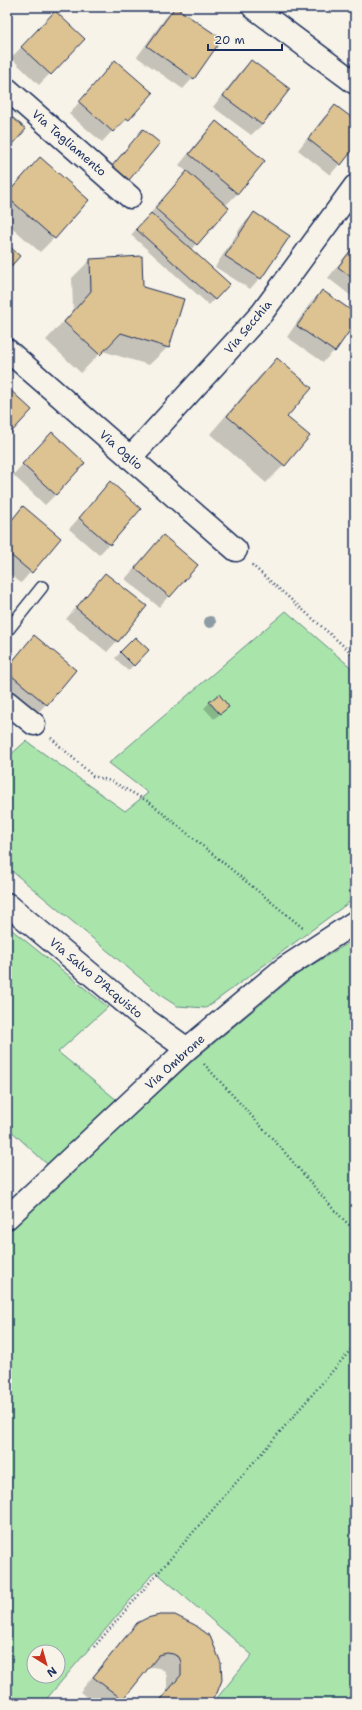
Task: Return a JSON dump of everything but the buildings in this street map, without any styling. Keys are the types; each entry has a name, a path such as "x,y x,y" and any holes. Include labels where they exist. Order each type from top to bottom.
{"street":[{"path":"253,7 355,83"},
{"name":"Via Tagliamento","path":"7,89 130,197"},
{"name":"Via Secchia","path":"130,458 262,312 355,186"},
{"name":"Via Oglio","path":"7,350 236,550"},
{"path":"7,702 34,724"},
{"name":"Via Salvo D'Acquisto","path":"7,904 141,1016 187,1049"},
{"name":"Via Ombrone","path":"7,1218 187,1049 283,969 355,922"}],"lane":[{"path":"7,631 42,587"}],"path":[{"path":"236,550 355,656"},
{"path":"34,724 94,776 111,781 149,802 322,944"},
{"path":"187,1049 197,1057 281,1148 334,1210 355,1231"},
{"path":"94,1647 355,1345"}],"green space":[{"path":"286,611 355,671 355,898 206,1008 177,1006 163,997 7,867 7,758 26,741 125,811 148,793 109,763"},
{"path":"7,926 108,1007 58,1052 118,1101 48,1165 7,1127"},
{"path":"355,939 355,1703 213,1703 252,1655 155,1571 66,1676 66,1644 26,1644 26,1684 59,1684 43,1703 7,1703 7,1230 197,1057 297,974"}]}
